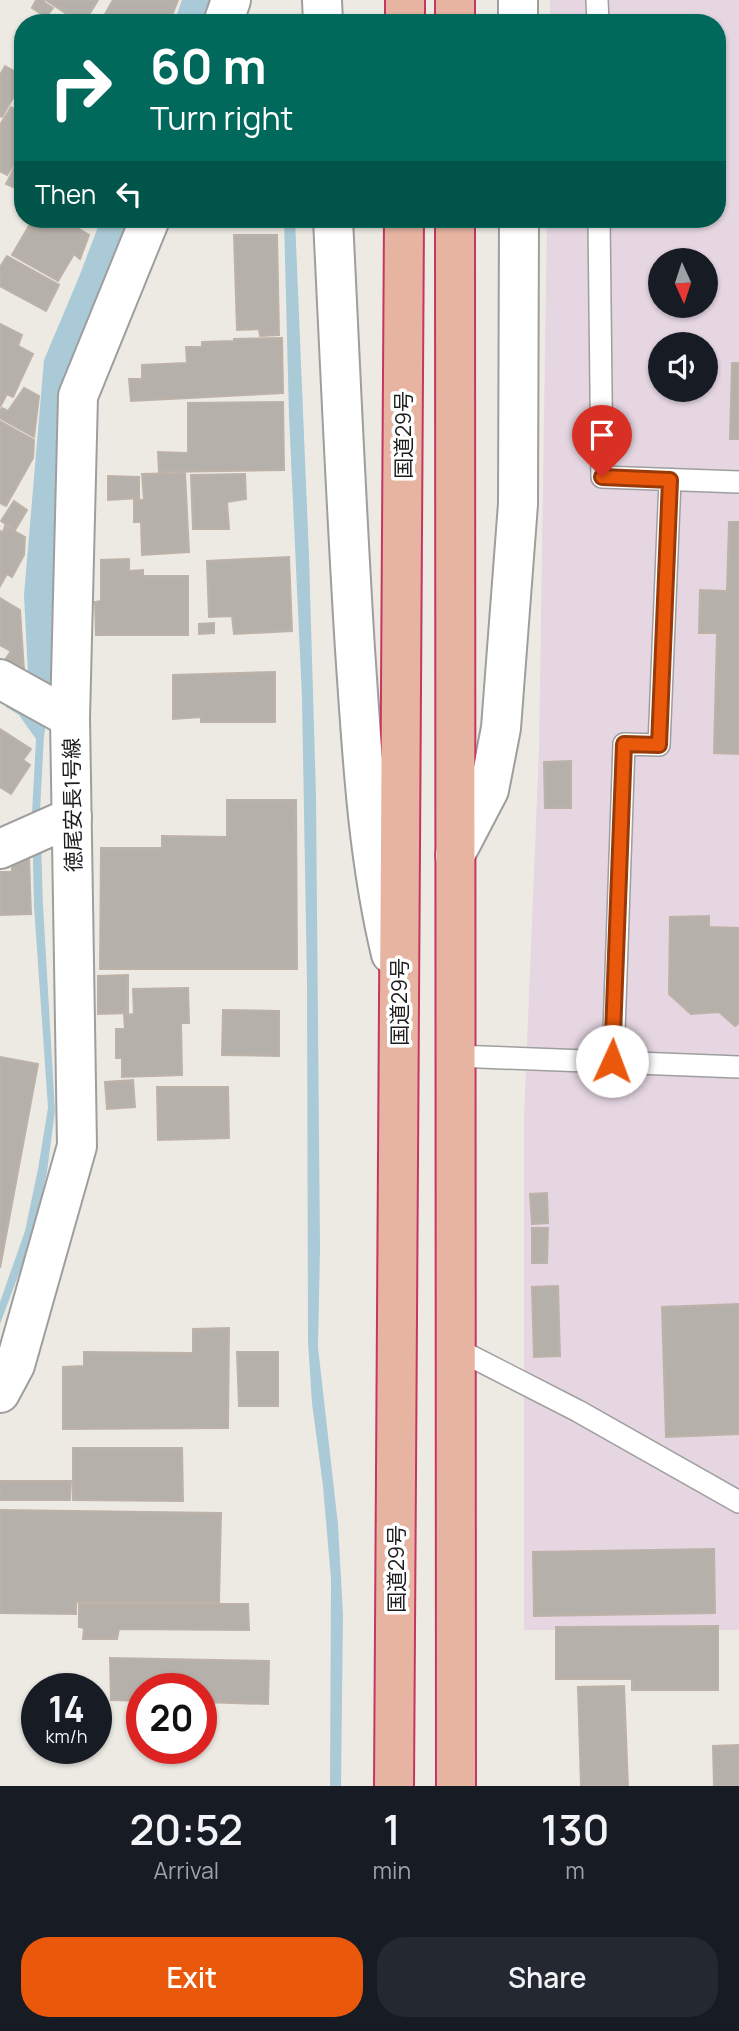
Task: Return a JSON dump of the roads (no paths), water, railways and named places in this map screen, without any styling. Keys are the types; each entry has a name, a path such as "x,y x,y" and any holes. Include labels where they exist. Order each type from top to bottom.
{"highway":[{"name":"国道29号","path":"394,1786 404,228"},
{"path":"455,228 456,1786"}],"street":[{"name":"徳尾安長1号線","path":"5,1371 77,1146 70,718 78,396 146,228"},
{"path":"333,228 363,759 384,926 399,990"},
{"path":"455,855 489,790 501,728 518,504 519,228"},
{"path":"0,680 70,718"},
{"path":"0,849 72,817"}],"lane":[{"path":"599,228 602,477 739,482"},
{"path":"612,1061 624,744 659,745 670,480"},
{"path":"455,1056 739,1067"},
{"path":"456,1348 578,1411 739,1502"}],"water":[{"path":"182,0 214,0 209,14 177,14"},
{"path":"98,228 127,228 73,366 53,594 57,657 44,736 40,811 55,1111 47,1172 33,1236 0,1324 0,1302 25,1231 48,1108 34,906 32,814 36,739 19,715 6,707 28,673 24,595 44,360"},
{"path":"284,228 295,228 316,796 320,1250 318,1347 338,1525 343,1614 341,1786 330,1786 331,1579 308,1342 307,983 302,697 289,416"}]}
